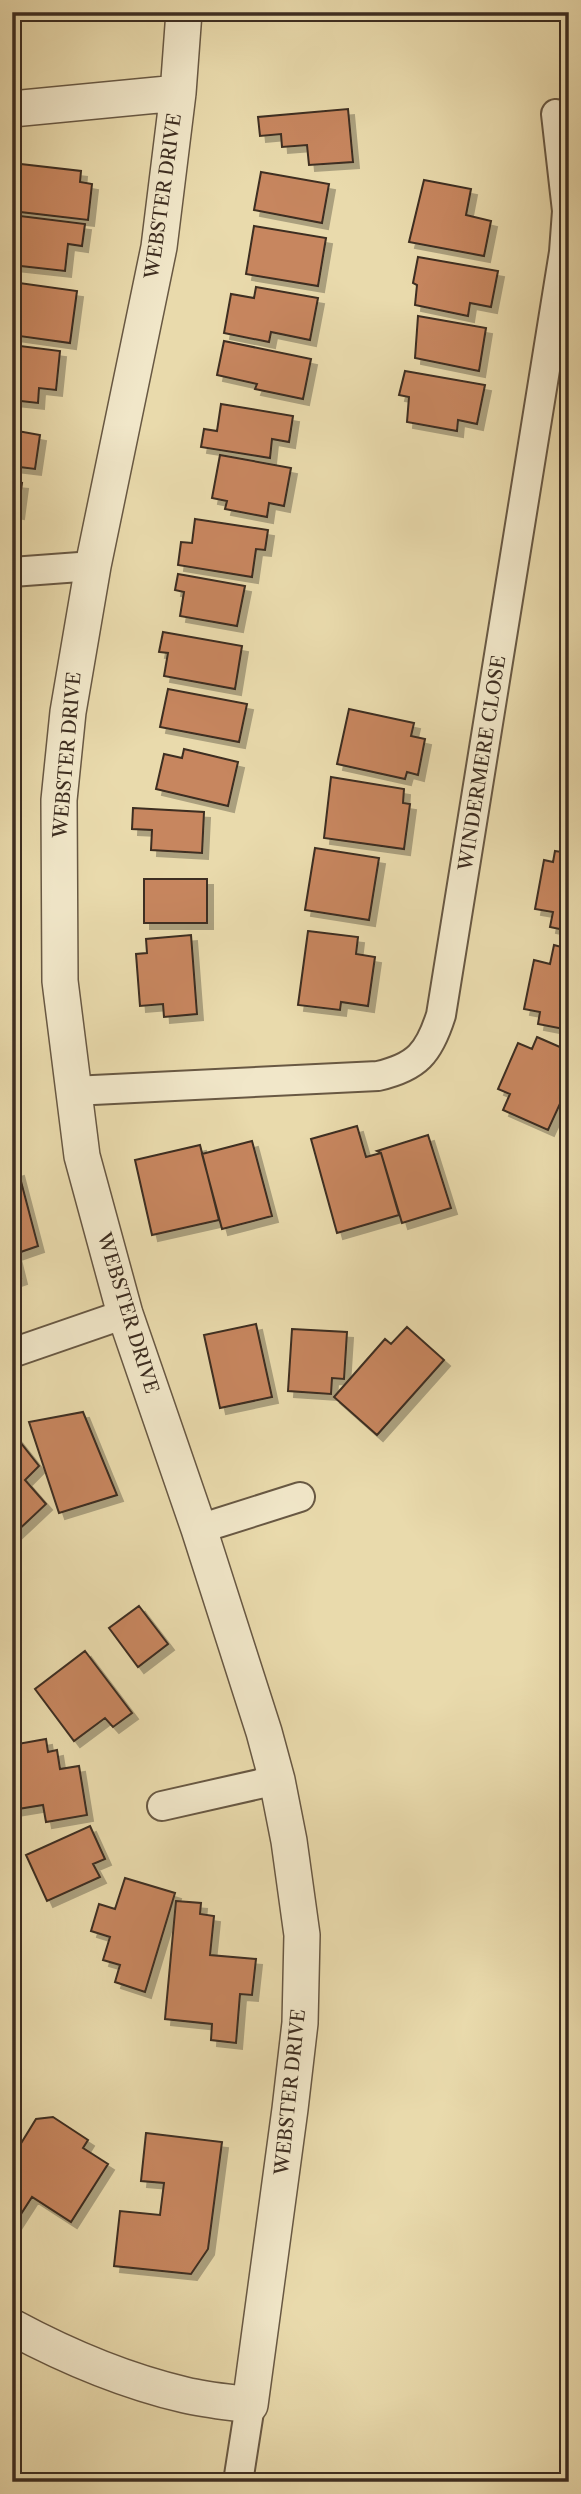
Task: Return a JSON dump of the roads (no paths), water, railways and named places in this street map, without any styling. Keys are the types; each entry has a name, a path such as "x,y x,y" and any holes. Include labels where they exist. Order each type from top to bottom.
{"street":[{"name":"WEBSTER DRIVE","path":"184,12 178,93 159,247 93,566 68,712 59,800 60,981 82,1156 125,1314 199,1529 277,1780 289,1841 302,1935 300,2023 250,2405"},
{"path":"12,109 178,93"},
{"name":"WINDERMERE CLOSE","path":"73,1091 378,1076 407,1067 427,1051 441,1015 564,252 567,211 556,114"},
{"path":"12,572 93,566"},
{"path":"12,1353 125,1314"},
{"path":"199,1529 300,1497"},
{"path":"162,1806 277,1780"},
{"path":"12,2327 89,2363 144,2383 185,2395 250,2405 238,2482"}]}
